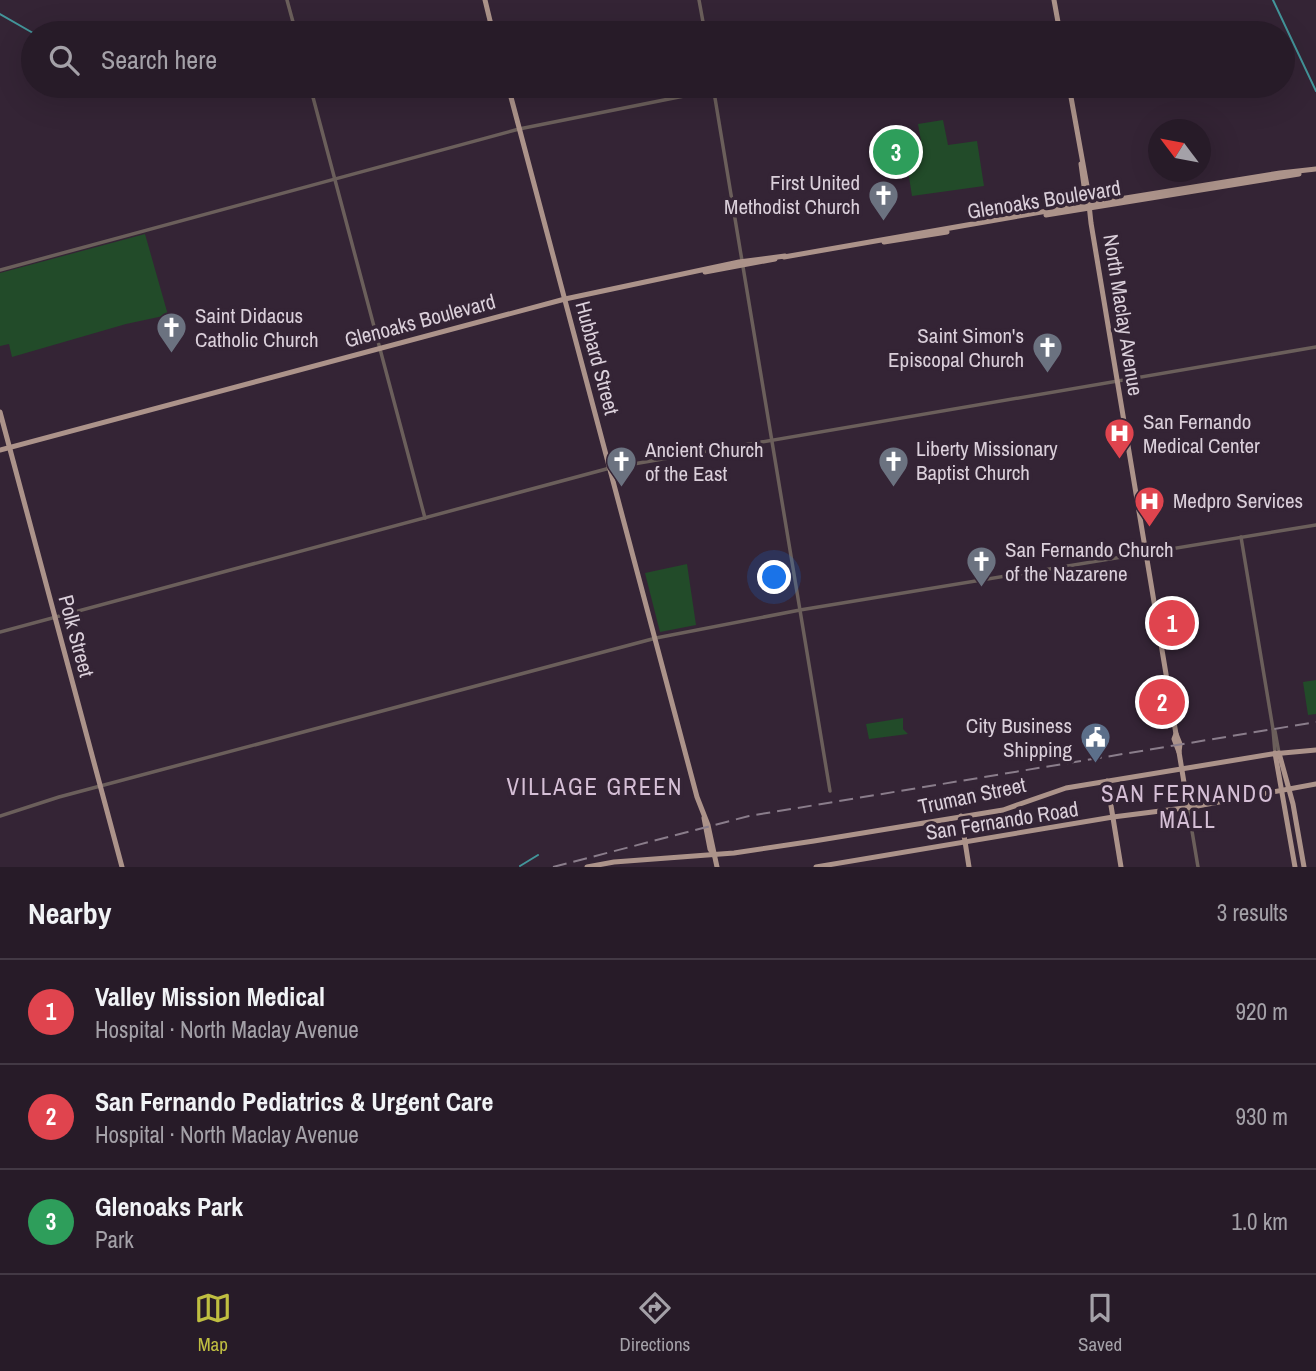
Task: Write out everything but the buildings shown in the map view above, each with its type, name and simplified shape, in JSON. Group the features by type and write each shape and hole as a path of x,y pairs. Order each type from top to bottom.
{"main road":[{"path":"485,0 490,21"},
{"path":"1055,0 1058,21"},
{"name":"Hubbard Street","path":"511,98 715,855"},
{"name":"North Maclay Avenue","path":"1071,98 1188,807"},
{"name":"Glenoaks Boulevard","path":"0,450 565,299 743,263 903,239 1089,206 1267,180 1316,169"},
{"name":"Polk Street","path":"0,412 122,867"},
{"name":"Truman Street","path":"587,867 632,860 715,855 961,816 1016,806 1062,789 1277,753 1316,750"},
{"path":"1277,753 1304,867"},
{"path":"1107,781 1121,867"},
{"name":"San Fernando Road","path":"816,867 1316,784"},
{"path":"1286,789 1295,867"},
{"path":"961,816 969,867"},
{"path":"715,855 717,867"},
{"name":"Truman Street","path":"610,867 632,860"}],"street":[{"path":"287,0 293,21"},
{"path":"699,0 703,21"},
{"path":"313,98 425,518"},
{"path":"0,270 519,129 668,98"},
{"path":"716,98 830,791"},
{"path":"0,632 632,463 1316,347"},
{"path":"0,816 656,638 800,610 1316,525"},
{"path":"1241,537 1277,753"},
{"path":"1188,807 1198,867"}],"green space":[{"path":"943,120 948,145 977,141 984,186 912,196 904,145 921,141 918,124"},
{"path":"145,234 168,315 126,324 12,357 9,344 0,346 0,273"},
{"path":"687,564 696,625 660,632 645,573"},
{"path":"1316,680 1316,714 1308,715 1303,682"},
{"path":"903,718 903,729 908,734 869,739 866,724"}],"waterway":[{"path":"1273,0 1283,21"},
{"path":"0,14 21,26"},
{"path":"1295,47 1316,91"},
{"path":"520,866 538,855"}],"railway":[{"path":"553,867 749,816 1316,722"}],"place":[{"name":"Glenoaks Park","path":"896,152"},
{"name":"First United Methodist Church","path":"883,222"},
{"name":"Saint Didacus Catholic Church","path":"172,355"},
{"name":"Saint Simon's Episcopal Church","path":"1047,375"},
{"name":"San Fernando Medical Center","path":"1120,461"},
{"name":"Liberty Missionary Baptist Church","path":"893,488"},
{"name":"Ancient Church of the East","path":"622,489"},
{"name":"Medpro Services","path":"1150,528"},
{"name":"San Fernando Church of the Nazarene","path":"982,589"},
{"name":"Valley Mission Medical","path":"1172,623"},
{"name":"San Fernando Pediatrics & Urgent Care","path":"1162,702"},
{"name":"City Business Shipping","path":"1095,765"}],"district":[{"name":"VILLAGE GREEN","path":"595,787"},
{"name":"SAN FERNANDO MALL","path":"1188,807"}]}
